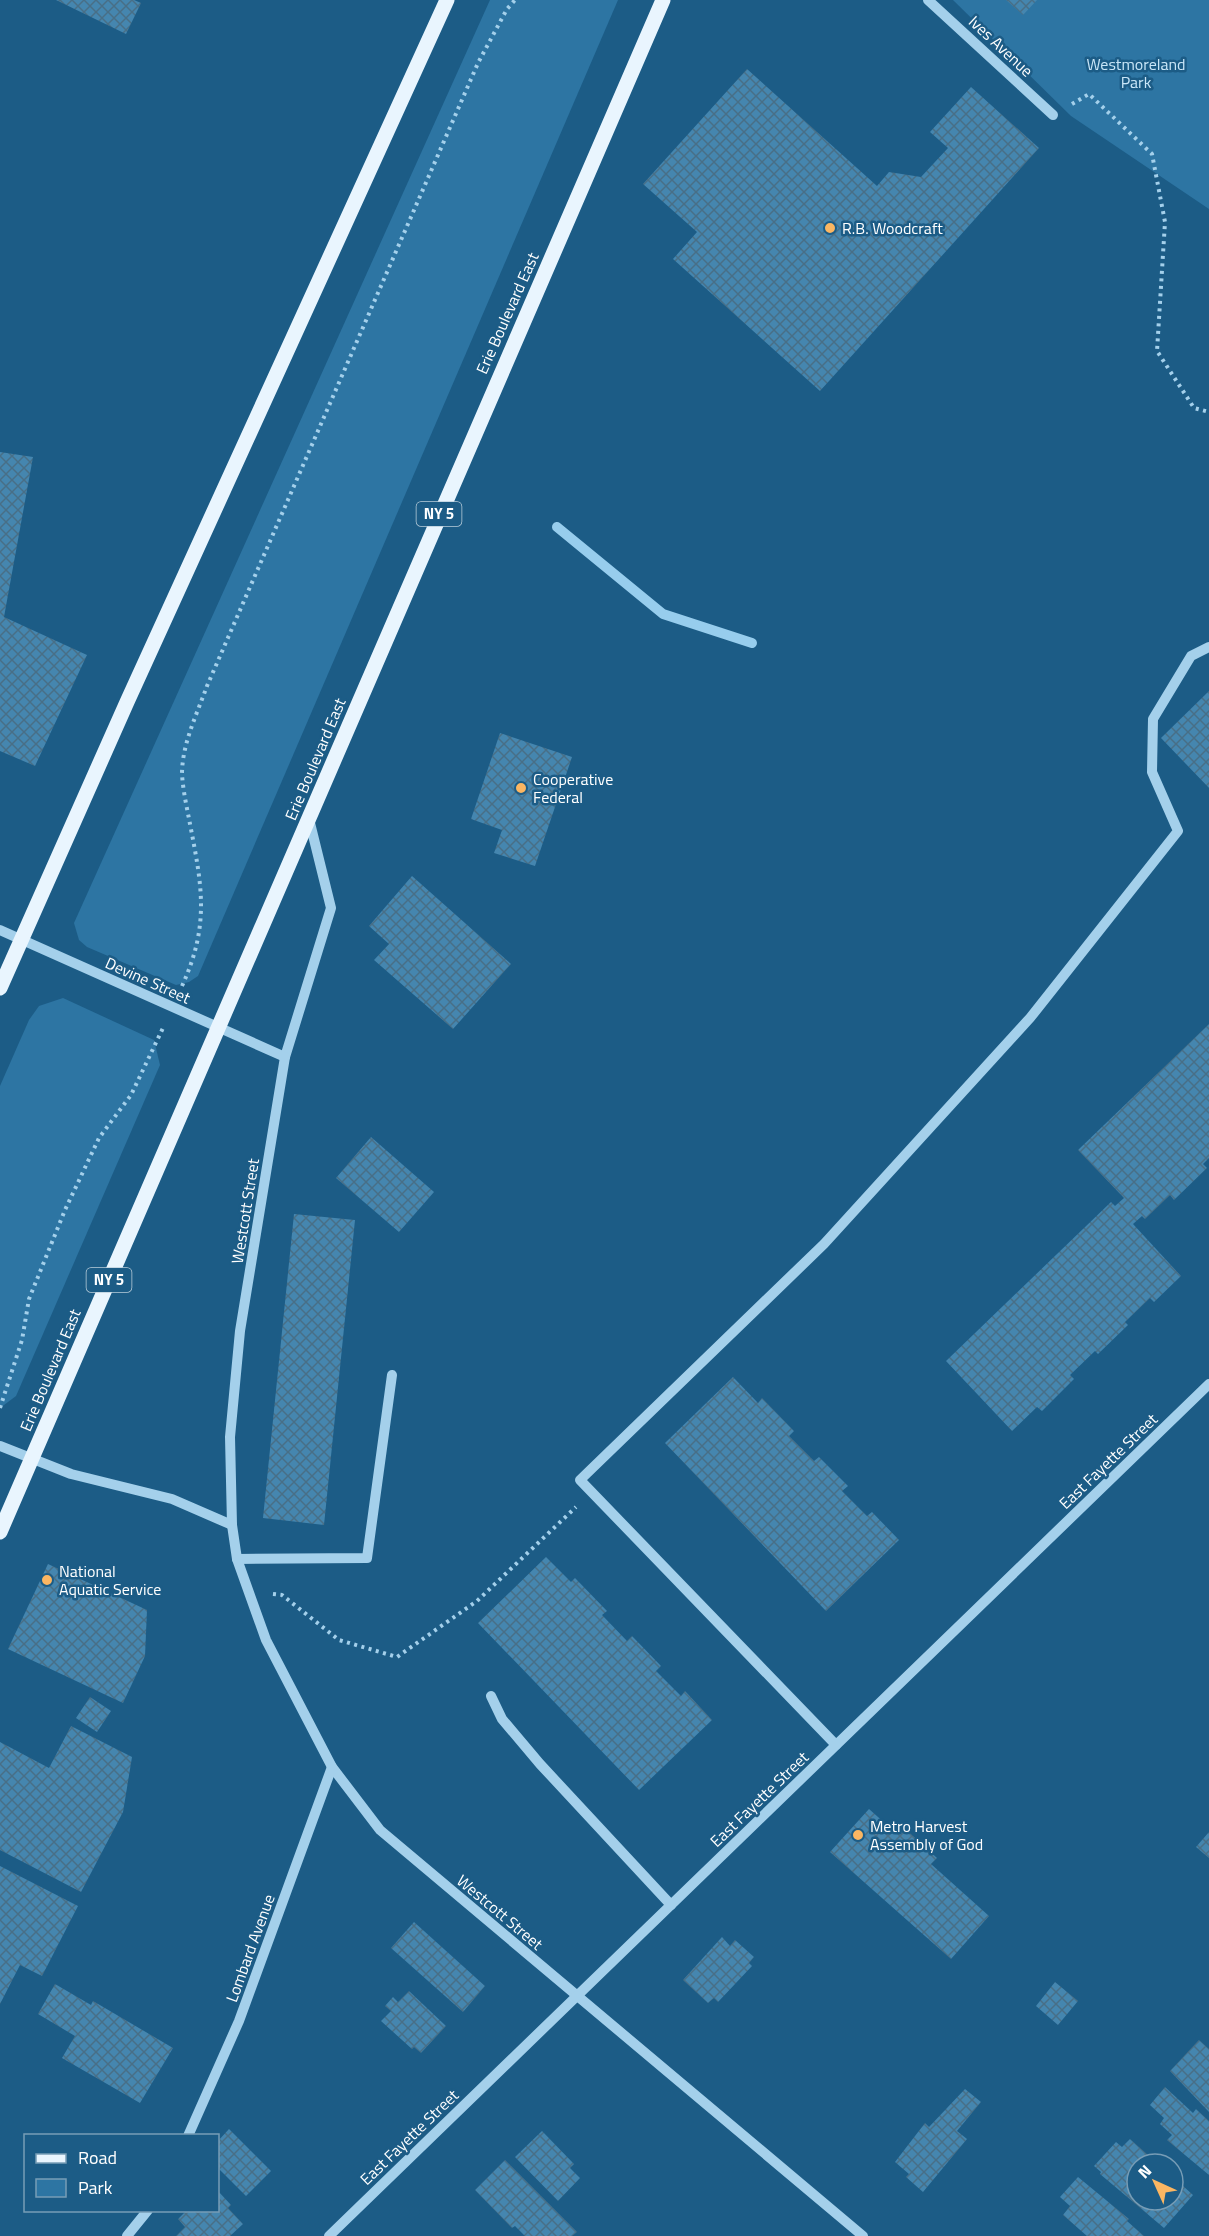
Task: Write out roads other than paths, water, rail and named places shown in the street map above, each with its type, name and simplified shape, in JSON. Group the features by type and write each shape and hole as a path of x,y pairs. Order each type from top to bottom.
{"main road":[{"path":"0,988 447,0"},
{"name":"Erie Boulevard East","path":"0,1532 663,0"}],"street":[{"name":"Ives Avenue","path":"928,0 1053,115"},
{"path":"836,1745 580,1480 824,1244 1030,1018 1178,831 1152,772 1153,719 1191,656 1209,647"},
{"name":"Westcott Street","path":"309,819 331,908 285,1057 240,1331 230,1437 232,1526 237,1559 266,1640 332,1767 380,1830 813,2191 863,2236"},
{"name":"Devine Street","path":"0,930 285,1057"},
{"path":"237,1559 367,1558 392,1375"},
{"name":"East Fayette Street","path":"329,2236 1209,1384"},
{"path":"0,1446 71,1474 172,1499 232,1526"},
{"path":"491,1696 502,1719 540,1764 671,1905"},
{"name":"Lombard Avenue","path":"189,2134 238,2021 332,1767"},
{"path":"128,2236 147,2212"}],"waterway":[{"path":"557,527 663,614 752,643"}],"place":[{"name":"R.B. Woodcraft","path":"830,228"},
{"name":"Cooperative Federal","path":"521,788"},
{"name":"National Aquatic Service","path":"47,1580"},
{"name":"Metro Harvest Assembly of God","path":"858,1835"}],"park label":[{"name":"Westmoreland Park","path":"1136,73"}]}
